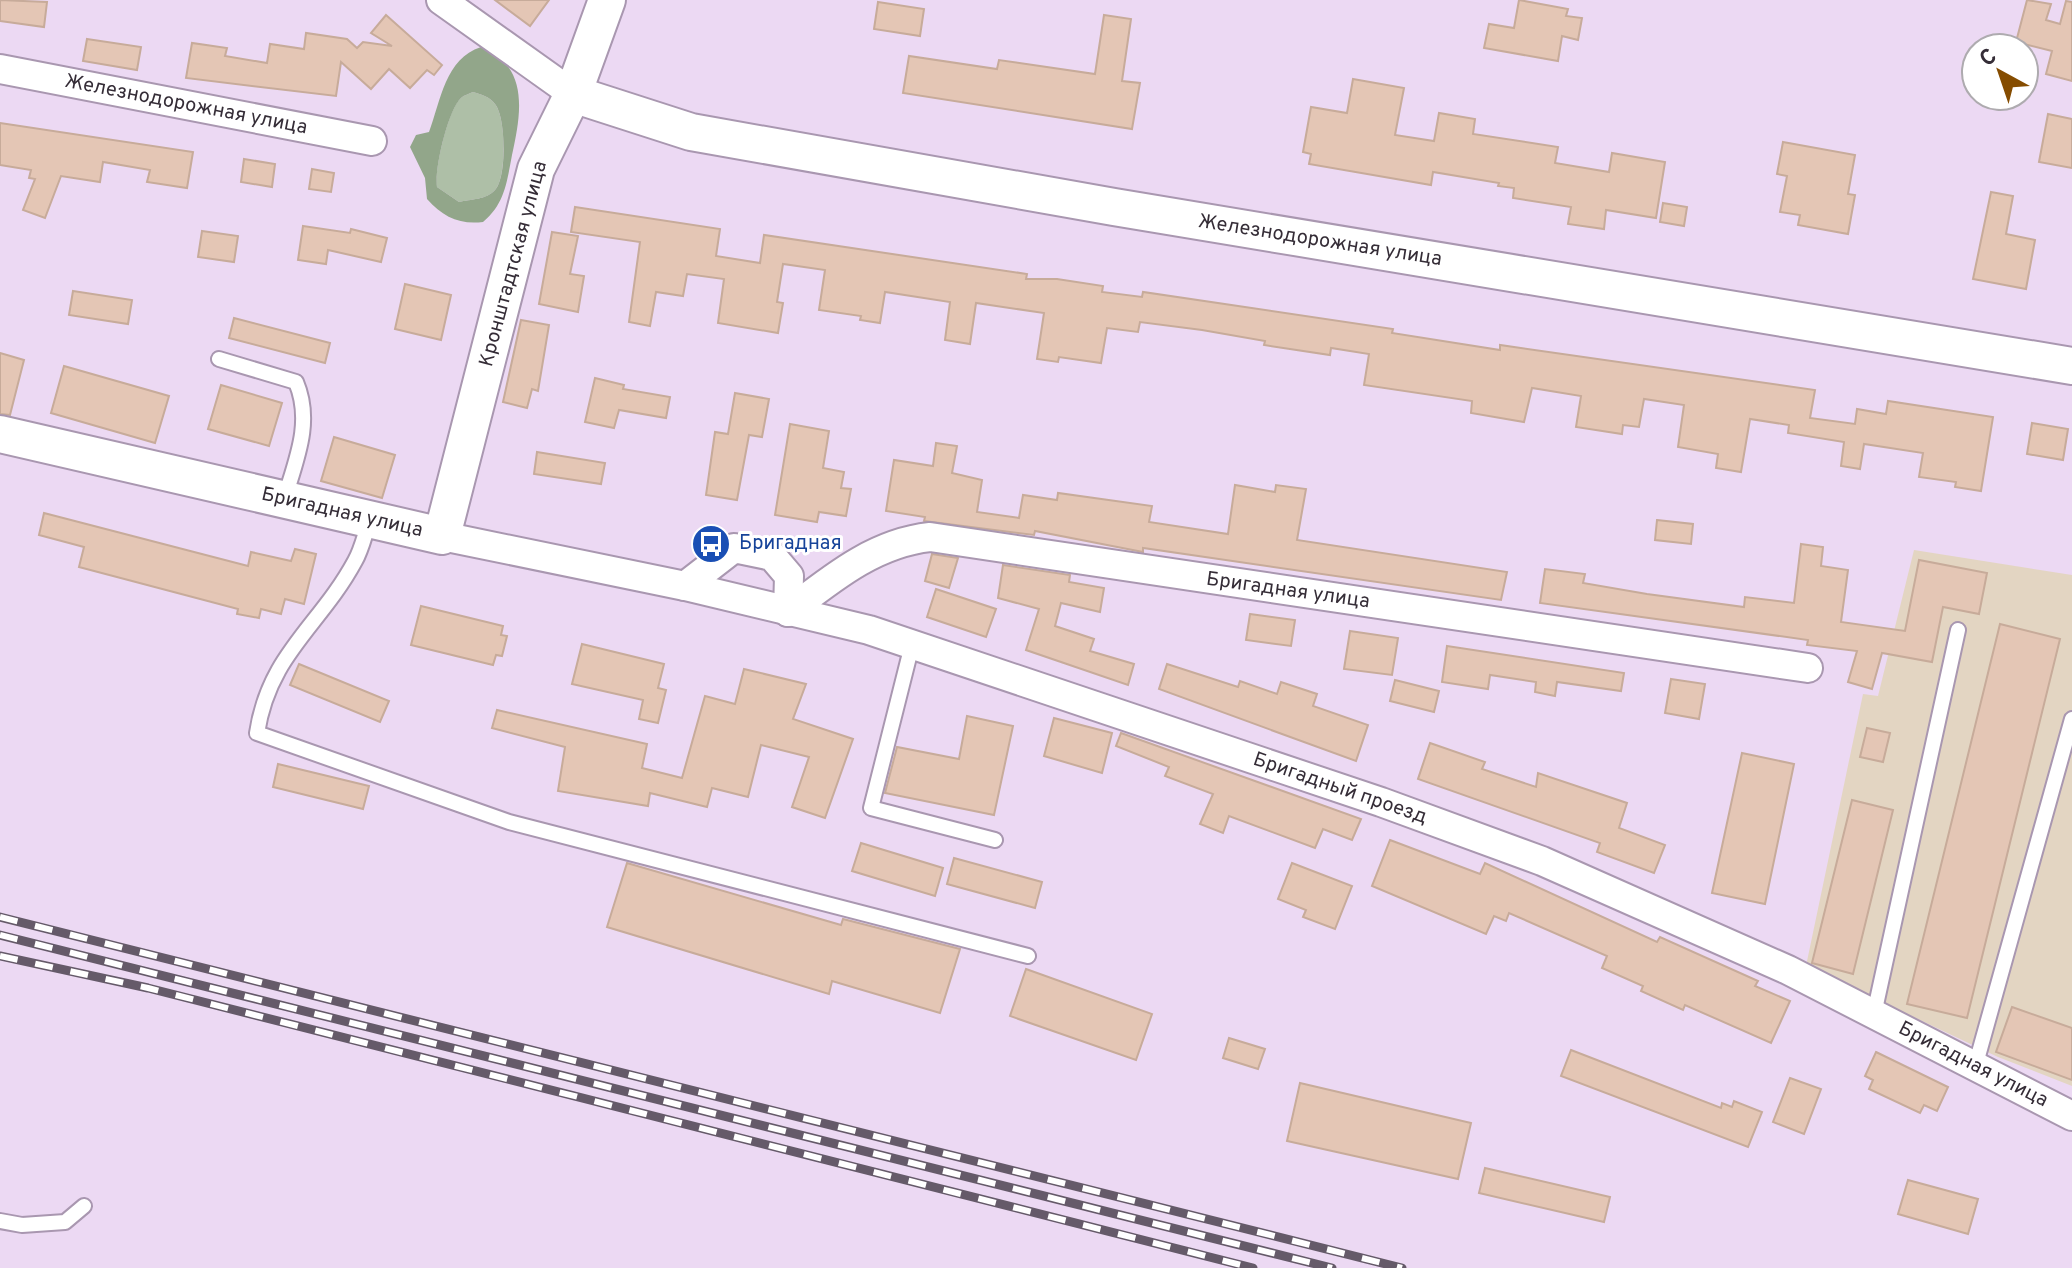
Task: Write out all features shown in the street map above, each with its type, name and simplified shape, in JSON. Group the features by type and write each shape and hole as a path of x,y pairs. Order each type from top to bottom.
{"street":[{"path":"441,0 573,94"},
{"name":"Кронштадтская улица","path":"442,536 536,169 573,94 607,0"},
{"name":"Железнодорожная улица","path":"0,69 372,141"},
{"name":"Железнодорожная улица","path":"573,94 691,132 1114,207 2072,366"},
{"name":"Бригадная улица","path":"0,434 442,536 685,586 788,612 846,568 902,540 930,537 1808,668"},
{"path":"685,586 734,548 772,556 789,576 788,612"},
{"name":"Бригадный проезд","path":"788,612 869,630 1381,802 1542,861 1788,970 1874,1014"},
{"name":"Бригадная улица","path":"1874,1014 2072,1116"}],"lane":[{"path":"219,359 296,382 303,398 306,422 284,500"},
{"path":"370,520 356,560 324,608 286,653 261,708 257,733 509,822 1028,956"},
{"path":"1874,1014 1958,630"},
{"path":"912,645 871,808 995,840"},
{"path":"1975,1067 2072,719"},
{"path":"0,1221 22,1225 65,1222 84,1206"}],"shaded area":[{"path":"1914,550 2072,575 2072,1086 1998,1057 1806,966 1863,694 1878,696"}],"green space":[{"path":"481,47 497,55 508,66 515,79 519,108 504,192 490,215 483,222 475,223 452,218 427,199 425,178 410,147 416,135 429,132 446,82 459,61","holes":["473,92 490,99 499,111 503,134 502,173 491,193 459,202 437,187 438,168 451,115 461,98"]},
{"path":"473,92 490,99 499,111 503,134 502,173 491,193 459,202 437,187 438,168 451,114 461,98"}],"building":[{"path":"0,0 47,2 44,27 0,21"},
{"path":"495,0 549,0 530,26"},
{"path":"1519,0 1568,9 1566,16 1582,18 1578,40 1562,36 1558,61 1484,48 1489,24 1514,28"},
{"path":"2027,0 2051,4 2046,20 2060,24 2066,1 2072,2 2072,81 2046,74 2052,51 2040,48 2040,32 2019,32"},
{"path":"878,2 924,9 920,36 874,29"},
{"path":"386,15 442,65 434,75 427,70 410,88 389,69 371,89 341,62 336,96 186,78 192,43 227,48 225,56 267,63 270,44 304,49 306,33 347,39 357,48 363,42 392,46 371,33"},
{"path":"1104,15 1131,19 1122,81 1140,83 1132,129 903,93 909,56 997,69 999,60 1095,74"},
{"path":"87,39 141,47 137,70 83,61"},
{"path":"1353,79 1404,88 1395,135 1434,141 1439,113 1475,119 1473,134 1558,147 1555,163 1609,172 1612,153 1665,162 1656,218 1606,210 1604,229 1568,224 1571,207 1513,198 1514,188 1498,186 1499,183 1433,172 1431,185 1309,164 1311,154 1303,152 1311,107 1347,113"},
{"path":"2048,114 2072,119 2072,168 2039,162"},
{"path":"0,123 193,152 187,188 147,182 150,170 103,162 100,182 61,176 45,218 23,210 35,179 29,178 31,170 0,165"},
{"path":"1783,142 1855,155 1848,194 1855,195 1848,234 1798,225 1800,215 1780,212 1787,176 1777,174"},
{"path":"244,159 275,164 272,187 241,182"},
{"path":"312,169 334,173 331,192 309,189"},
{"path":"1991,192 2013,196 2006,234 2035,240 2026,289 1973,279"},
{"path":"1663,203 1687,207 1684,226 1660,222"},
{"path":"575,207 720,229 716,256 760,263 764,235 1027,274 1026,279 1057,279 1103,286 1102,292 1142,297 1143,292 1393,329 1392,333 1500,350 1500,345 1815,390 1810,418 1855,424 1857,409 1886,414 1888,401 1993,417 1981,491 1955,487 1956,482 1919,477 1923,453 1864,444 1860,469 1841,466 1844,442 1788,433 1789,425 1750,419 1741,472 1716,468 1718,454 1678,447 1684,405 1644,399 1639,427 1623,425 1622,434 1576,427 1581,396 1532,388 1524,422 1471,413 1472,401 1364,385 1369,354 1331,348 1330,355 1264,345 1265,341 1202,330 1140,322 1138,332 1107,328 1101,363 1059,357 1058,362 1037,359 1044,313 976,303 970,344 945,340 950,302 885,292 880,323 860,320 861,316 819,310 825,270 783,264 777,302 783,303 778,333 718,323 724,279 687,274 683,296 656,292 650,326 629,322 640,242 571,232"},
{"path":"303,226 350,233 351,229 387,238 381,262 328,250 326,264 298,260"},
{"path":"202,231 238,236 234,262 198,257"},
{"path":"552,232 578,236 570,274 584,276 578,312 539,304"},
{"path":"405,284 451,295 441,340 395,329"},
{"path":"73,291 132,300 128,324 69,315"},
{"path":"234,318 330,343 325,363 229,338"},
{"path":"521,320 549,325 538,391 532,389 527,408 503,402"},
{"path":"0,353 24,360 10,415 0,414"},
{"path":"64,366 169,396 155,443 51,413"},
{"path":"595,378 624,385 623,389 670,397 666,418 619,410 614,428 585,422"},
{"path":"221,385 282,403 269,446 208,429"},
{"path":"735,393 769,399 762,437 749,435 737,500 706,495 715,432 728,434"},
{"path":"2032,423 2068,429 2063,460 2027,454"},
{"path":"790,424 829,431 823,468 844,472 841,488 851,489 846,516 819,512 817,522 775,515"},
{"path":"334,437 395,455 382,498 321,481"},
{"path":"936,443 957,446 952,473 982,480 977,512 1019,518 1023,495 1057,500 1058,493 1152,506 1149,522 1228,534 1235,485 1275,492 1276,485 1306,489 1297,540 1507,572 1501,600 1143,548 1143,552 1035,531 1034,535 924,521 925,517 886,511 894,460 933,466"},
{"path":"537,452 605,463 601,484 534,474"},
{"path":"44,513 248,566 251,552 291,561 295,549 316,554 304,604 285,599 281,614 261,609 259,618 237,614 238,609 79,567 84,547 39,535"},
{"path":"1657,520 1693,524 1691,544 1655,540"},
{"path":"1801,544 1823,547 1821,566 1848,570 1841,622 1905,631 1919,560 1987,573 1979,614 1943,607 1932,662 1882,653 1872,689 1848,682 1857,651 1807,645 1808,640 1540,603 1545,569 1585,574 1583,583 1647,594 1744,607 1745,597 1794,603"},
{"path":"932,554 958,558 949,588 925,581"},
{"path":"1003,565 1070,575 1069,582 1104,588 1100,612 1061,603 1055,626 1094,639 1090,651 1134,664 1128,685 1026,650 1039,609 998,598"},
{"path":"936,589 996,609 986,637 927,617"},
{"path":"421,606 503,626 501,635 507,636 502,656 496,655 493,665 411,645"},
{"path":"1250,614 1295,620 1291,646 1246,640"},
{"path":"2000,624 2060,639 1967,1018 1907,1004"},
{"path":"1350,631 1398,638 1392,675 1344,669"},
{"path":"582,644 664,664 658,688 666,690 658,723 639,719 643,700 572,684"},
{"path":"1447,646 1624,673 1621,691 1557,682 1555,696 1535,692 1536,682 1490,675 1488,689 1442,682"},
{"path":"299,664 389,701 380,722 290,685"},
{"path":"1167,664 1238,687 1240,681 1277,694 1281,682 1317,694 1313,706 1368,725 1356,761 1159,689"},
{"path":"744,669 806,684 793,719 853,739 825,818 792,807 809,757 761,745 748,797 712,788 707,807 650,793 648,806 558,791 565,747 492,728 497,710 647,744 642,768 682,778 705,696 735,704"},
{"path":"1671,679 1705,684 1699,719 1665,713"},
{"path":"1395,680 1439,691 1434,712 1390,701"},
{"path":"967,716 1013,726 994,815 885,793 897,747 959,759"},
{"path":"1054,718 1112,733 1102,773 1044,756"},
{"path":"1867,728 1890,733 1883,762 1860,757"},
{"path":"1121,733 1361,819 1352,840 1323,829 1315,848 1229,816 1223,833 1200,824 1213,794 1165,776 1169,767 1116,746"},
{"path":"1430,743 1485,762 1482,769 1536,787 1538,773 1627,803 1619,828 1665,845 1654,873 1597,852 1600,843 1418,779"},
{"path":"1742,753 1794,764 1765,904 1712,893"},
{"path":"278,764 369,786 363,809 273,787"},
{"path":"1852,800 1893,810 1853,974 1812,963"},
{"path":"1390,840 1480,874 1485,863 1657,942 1660,937 1758,981 1755,986 1790,1001 1771,1043 1685,1005 1683,1010 1641,991 1643,986 1602,968 1607,956 1509,913 1506,921 1494,916 1486,934 1372,886"},
{"path":"861,843 943,868 935,896 852,871"},
{"path":"954,858 1042,882 1035,908 947,884"},
{"path":"627,863 841,925 843,919 960,949 940,1013 832,981 829,994 607,927"},
{"path":"1292,863 1352,886 1335,929 1303,917 1306,910 1278,899"},
{"path":"1026,969 1152,1014 1136,1060 1010,1016"},
{"path":"2012,1007 2072,1028 2072,1080 1996,1052"},
{"path":"1229,1038 1265,1049 1258,1069 1223,1058"},
{"path":"1571,1050 1721,1108 1722,1103 1732,1107 1734,1101 1762,1112 1748,1147 1561,1076"},
{"path":"1876,1052 1948,1087 1937,1111 1924,1105 1920,1113 1869,1089 1873,1080 1865,1076"},
{"path":"1790,1078 1821,1089 1804,1134 1773,1122"},
{"path":"1300,1083 1471,1123 1458,1179 1287,1141"},
{"path":"1485,1168 1610,1197 1604,1222 1479,1193"},
{"path":"1908,1180 1978,1199 1968,1234 1898,1214"}],"railway":[{"path":"0,917 1402,1268"},
{"path":"0,935 1332,1268"},
{"path":"0,956 148,988 1253,1268"}],"place":[{"name":"Бригадная","path":"711,544"}]}
